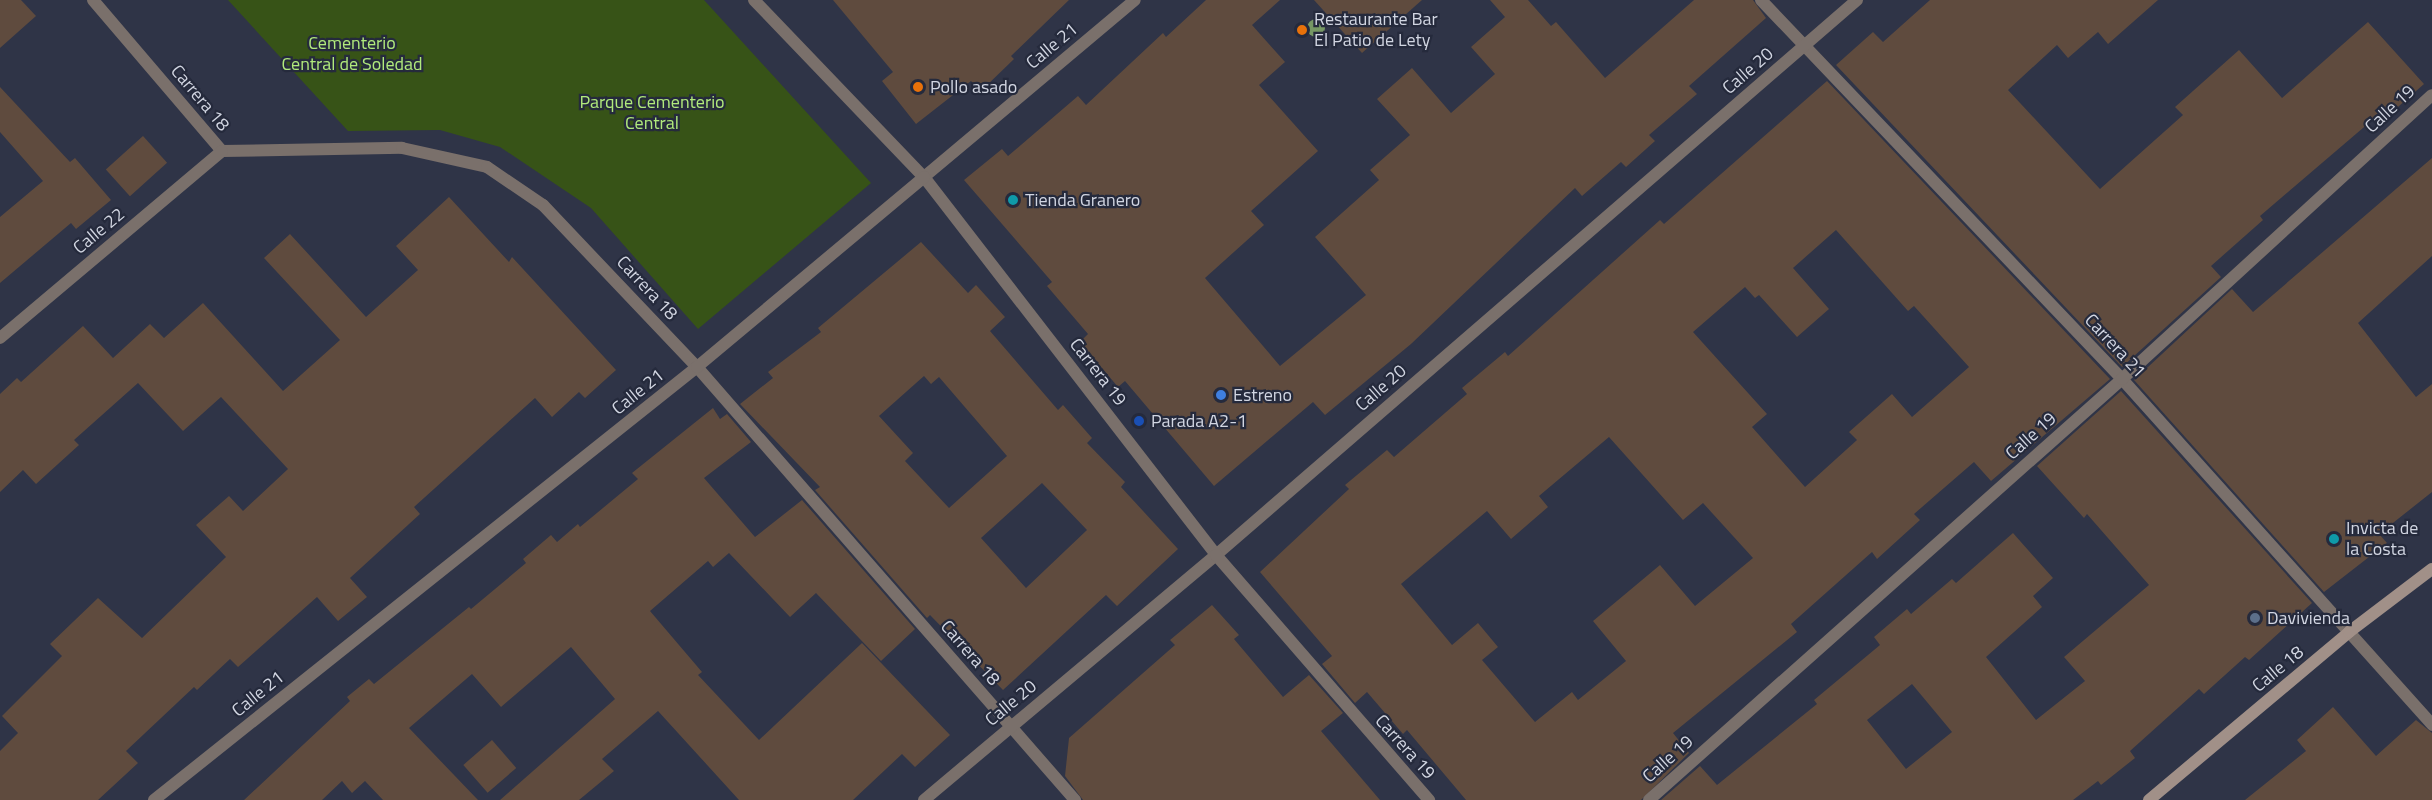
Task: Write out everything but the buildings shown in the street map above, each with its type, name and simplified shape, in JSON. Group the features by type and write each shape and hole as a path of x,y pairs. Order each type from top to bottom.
{"main road":[{"name":"Calle 18","path":"2149,800 2349,632 2432,569"}],"street":[{"name":"Carrera 18","path":"93,0 222,152 402,148 487,167 543,205 697,367 1075,800"},
{"name":"Carrera 19","path":"754,0 924,177 1216,555 1429,800"},
{"name":"Calle 21","path":"154,800 697,367 1135,0"},
{"name":"Carrera 21","path":"1761,0 2122,379 2432,725"},
{"name":"Calle 20","path":"924,800 1216,555 1857,0"},
{"name":"Calle 19","path":"1649,800 2122,379 2432,95"},
{"name":"Calle 22","path":"0,338 222,152"}],"green space":[{"name":"Parque Cementerio Central","path":"228,0 704,0 871,183 698,329 591,208 500,147 440,130 348,131"}],"place":[{"name":"Restaurante Bar El Patio de Lety","path":"1302,30"},
{"name":"Pollo asado","path":"918,87"},
{"name":"Tienda Granero","path":"1013,200"},
{"name":"Estreno","path":"1221,395"},
{"name":"Parada A2-1","path":"1139,421"},
{"name":"Invicta de la Costa","path":"2334,539"},
{"name":"Davivienda","path":"2255,618"}],"park label":[{"name":"Cementerio Central de Soledad","path":"352,54"}]}
